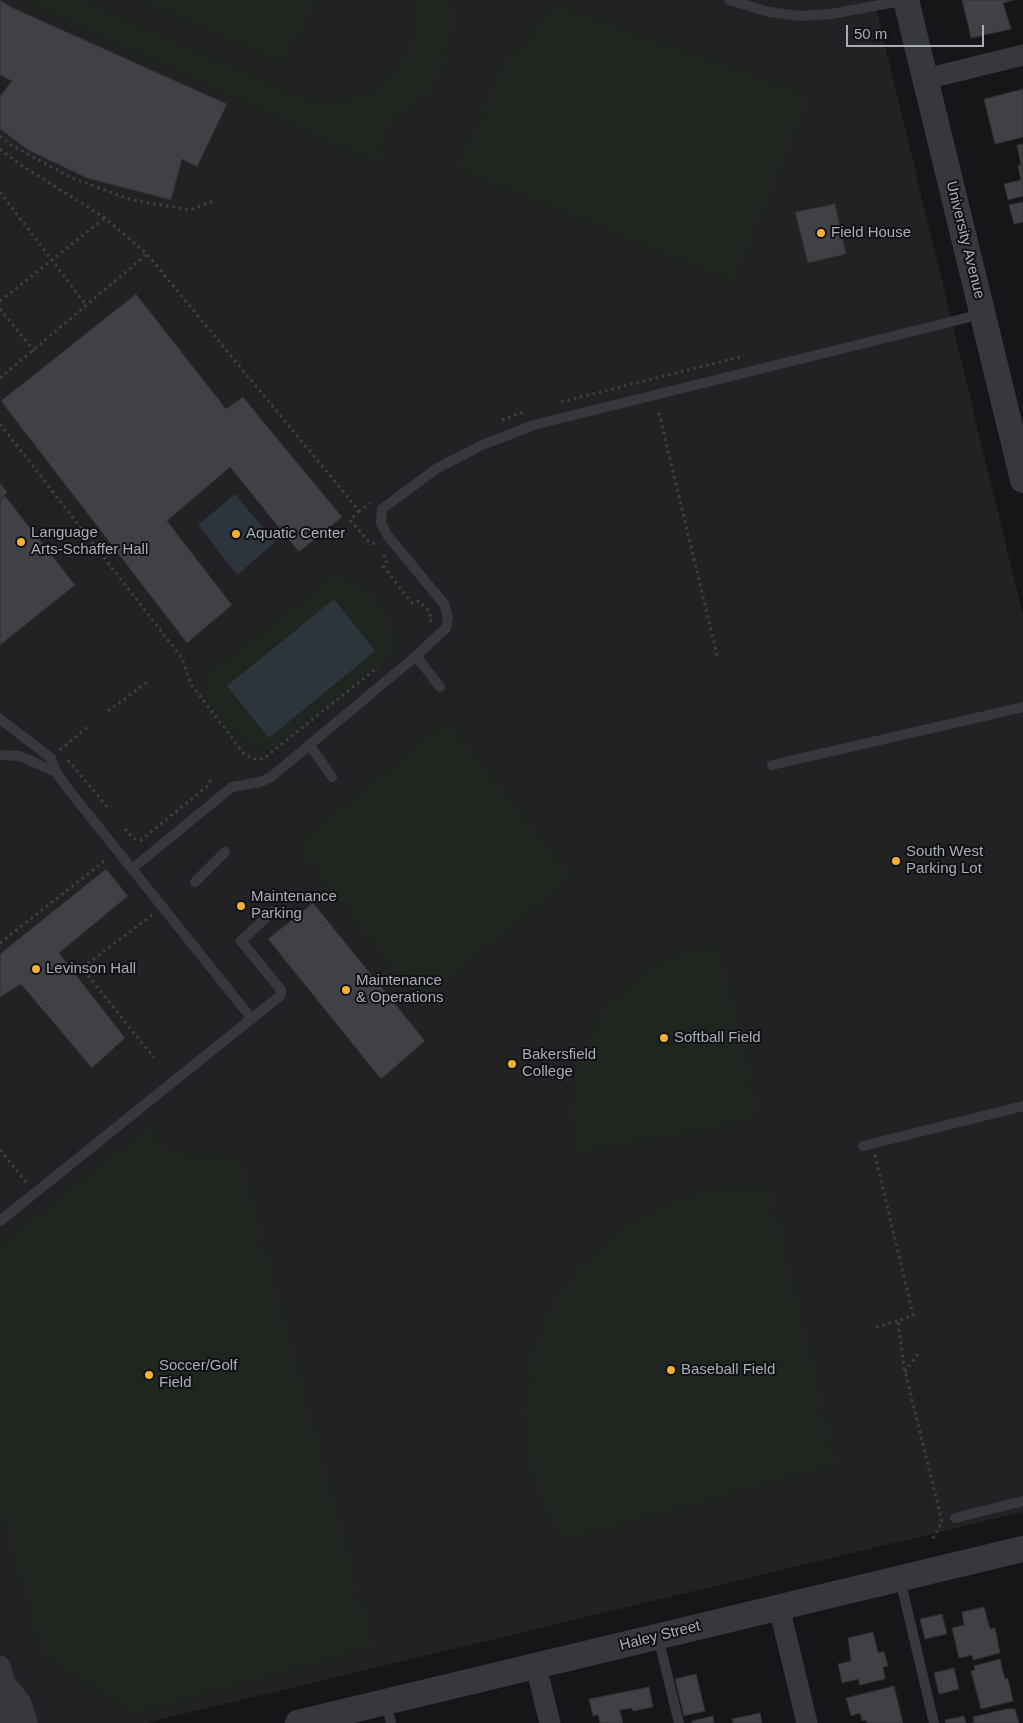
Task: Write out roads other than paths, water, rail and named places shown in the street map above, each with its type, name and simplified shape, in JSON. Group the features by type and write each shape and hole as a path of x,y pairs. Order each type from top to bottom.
{"street":[{"name":"University Avenue","path":"906,0 1023,480"},
{"path":"926,79 1023,55"},
{"name":"Haley Street","path":"298,1723 389,1712 536,1666 1023,1549"},
{"path":"779,1608 807,1723"},
{"path":"536,1666 550,1723"},
{"path":"2,1674 3,1717"},
{"path":"2,1674 20,1704 27,1723"}],"lane":[{"path":"729,0 769,12 800,16 831,14 906,0"},
{"path":"133,868 232,787 260,782 271,777 416,656 446,628 448,617 444,604 388,536 381,523 382,509 436,469 482,446 534,425 983,313"},
{"path":"416,656 440,687"},
{"path":"772,764 1023,707"},
{"path":"0,719 51,758 56,772 252,1019"},
{"path":"309,744 332,776"},
{"path":"0,756 20,756 56,772"},
{"path":"195,882 225,852"},
{"path":"0,1220 281,995 281,990 241,941 273,911"},
{"path":"867,1144 1023,1106"},
{"path":"955,1518 1023,1501"},
{"path":"900,1579 934,1723"},
{"path":"658,1636 679,1723"}],"place":[{"name":"Field House","path":"821,233"},
{"name":"Aquatic Center","path":"236,534"},
{"name":"Language Arts-Schaffer Hall","path":"21,542"},
{"name":"South West Parking Lot","path":"896,861"},
{"name":"Maintenance Parking","path":"241,906"},
{"name":"Levinson Hall","path":"36,969"},
{"name":"Maintenance & Operations","path":"346,990"},
{"name":"Softball Field","path":"664,1038"},
{"name":"Bakersfield College","path":"512,1064"},
{"name":"Baseball Field","path":"671,1370"},
{"name":"Soccer/Golf Field","path":"149,1375"}]}
